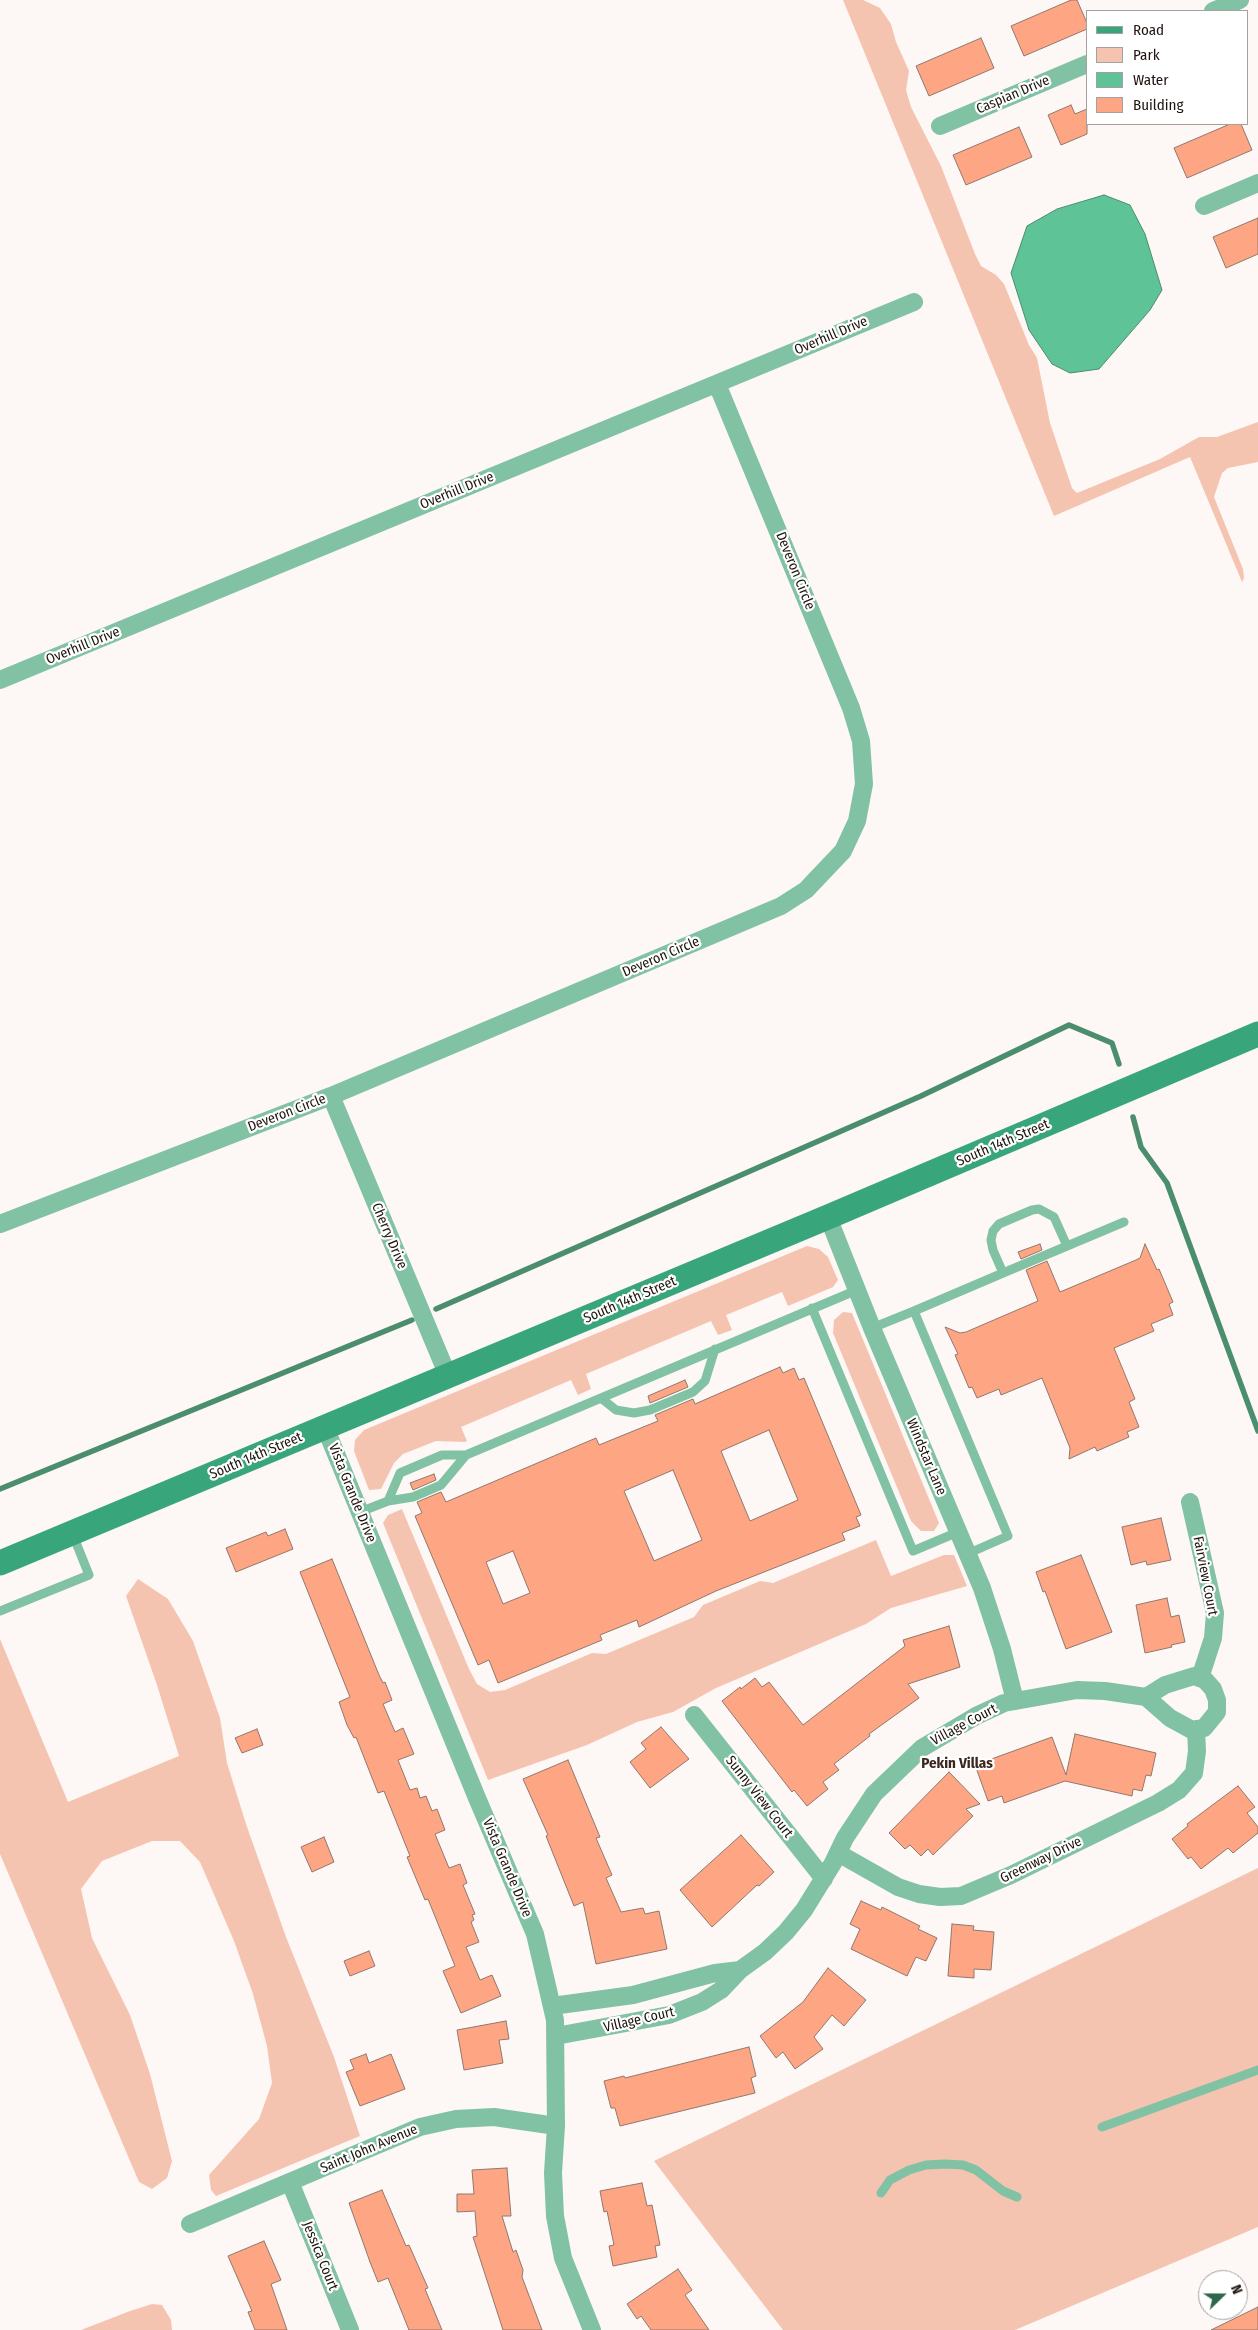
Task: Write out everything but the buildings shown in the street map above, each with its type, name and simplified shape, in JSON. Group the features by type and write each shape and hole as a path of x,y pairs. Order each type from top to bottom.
{"main road":[{"name":"South 14th Street","path":"0,1563 828,1217 1258,1034"}],"street":[{"path":"1215,10 1240,0"},
{"name":"Caspian Drive","path":"940,126 1086,64"},
{"path":"1204,206 1258,183"},
{"name":"Overhill Drive","path":"0,680 914,302"},
{"name":"Deveron Circle","path":"0,1224 331,1096 781,906 806,890 843,851 857,820 864,784 860,741 851,708 717,384"},
{"name":"Cherry Drive","path":"331,1096 448,1376"},
{"name":"Windstar Lane","path":"828,1217 856,1290 992,1615 1015,1701"},
{"name":"Vista Grande Drive","path":"325,1427 477,1798 535,1934 552,2006 556,2036 556,2126 553,2173 555,2216 563,2258 592,2330"},
{"name":"Fairview Court","path":"1190,1502 1215,1613 1213,1638 1200,1678"},
{"path":"1194,1676 1200,1678 1213,1689 1217,1700 1218,1712 1204,1728 1192,1730 1181,1726 1146,1697 1181,1679 1194,1676"},
{"name":"Village Court","path":"556,2036 669,2015 702,2002 721,1990 740,1970 765,1952 786,1932 824,1879 845,1838 874,1794 922,1748 976,1716 1015,1701 1077,1690 1113,1692 1146,1697"},
{"name":"Sunny View Court","path":"694,1714 824,1879"},
{"name":"Greenway Drive","path":"838,1854 898,1887 918,1894 940,1897 961,1896 1011,1875 1158,1803 1179,1790 1194,1773 1197,1751 1196,1729"},
{"name":"Village Court","path":"552,2006 625,1996 715,1973 740,1970"},
{"name":"Saint John Avenue","path":"190,2224 420,2127 456,2118 494,2117 556,2126"},
{"name":"Jessica Court","path":"290,2182 350,2330"}],"lane":[{"path":"1003,1273 993,1250 991,1240 993,1231 999,1224 1032,1210 1039,1209 1054,1217 1067,1246"},
{"path":"872,1328 1124,1222"},
{"path":"388,1501 400,1473 442,1455 466,1455 856,1290"},
{"path":"812,1308 913,1551 958,1532"},
{"path":"914,1311 1008,1536 967,1554"},
{"path":"600,1398 616,1410 634,1413 650,1410 692,1392 705,1381 715,1349"},
{"path":"360,1512 388,1501 413,1497 441,1485 466,1455"},
{"path":"0,1612 89,1575 72,1532"},
{"path":"1102,2127 1258,2070"},
{"path":"881,2193 890,2180 908,2170 926,2165 945,2164 963,2165 976,2170 1003,2191 1017,2196"}],"green space":[{"path":"843,0 863,0 880,8 891,24 896,42 909,71 906,90 911,107 941,166 975,254 981,266 996,275 1004,284 1029,345 1037,358 1050,423 1072,488 1077,493 1160,459 1199,437 1217,437 1258,422 1258,462 1228,468 1222,473 1214,497 1243,569 1244,578 1242,582 1190,457 1054,516"},
{"path":"807,1246 819,1249 828,1257 838,1280 833,1287 788,1306 782,1292 726,1315 732,1330 718,1335 711,1321 586,1374 591,1389 578,1395 571,1380 461,1427 467,1441 436,1441 403,1454 394,1463 381,1489 369,1490 354,1451 355,1440 364,1430"},
{"path":"843,1312 852,1313 939,1523 934,1531 921,1531 911,1521 833,1333 834,1320"},
{"path":"402,1509 469,1669 477,1684 490,1692 505,1690 592,1653 606,1654 694,1617 703,1605 760,1581 773,1583 876,1540 891,1576 944,1555 954,1555 967,1586 891,1608 866,1624 716,1688 673,1712 637,1722 587,1745 488,1780 383,1523 388,1515"},
{"path":"138,1579 168,1599 193,1641 220,1718 227,1763 246,1824 286,1937 334,2057 360,2136 216,2196 211,2190 209,2175 259,2119 272,2083 267,2046 253,1994 234,1941 200,1862 180,1841 152,1841 102,1861 81,1889 92,1938 130,2015 150,2074 172,2161 167,2178 152,2189 139,2182 0,1854 0,1639 68,1802 179,1756 126,1596"},
{"path":"1258,1868 1258,2227 1015,2330 783,2330 654,2161"},
{"path":"152,2304 162,2305 171,2320 172,2330 81,2330 130,2311"}],"water":[{"path":"1104,195 1130,205 1145,234 1162,290 1150,310 1099,369 1070,373 1052,364 1029,330 1011,273 1027,226 1057,209"}],"waterway":[{"path":"436,1309 921,1096 1069,1025 1112,1043 1119,1064"},
{"path":"1133,1117 1141,1147 1167,1183 1258,1431"},
{"path":"0,1489 412,1320"}],"district":[{"name":"Pekin Villas","path":"957,1764"}]}
